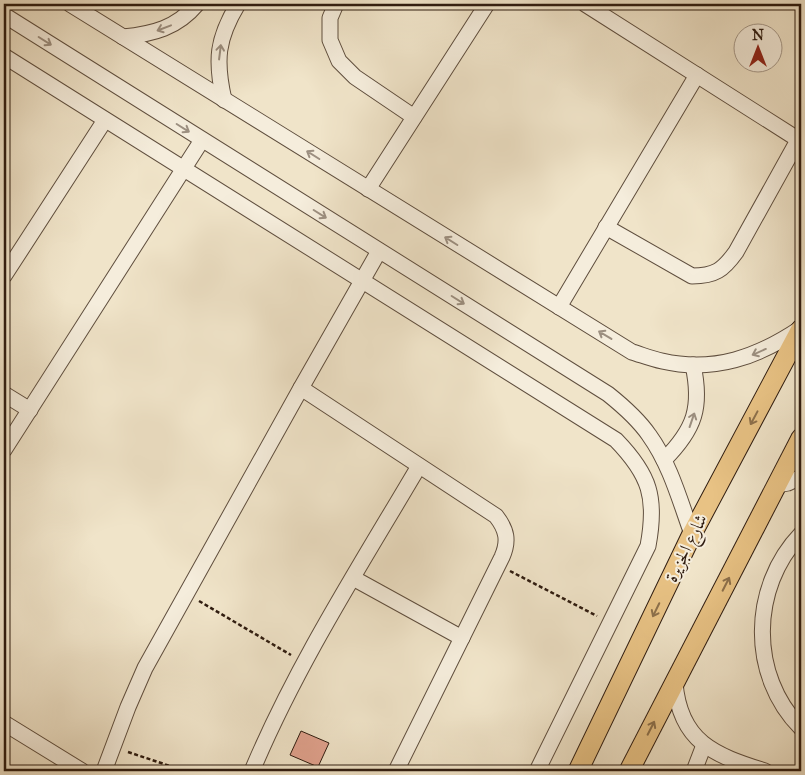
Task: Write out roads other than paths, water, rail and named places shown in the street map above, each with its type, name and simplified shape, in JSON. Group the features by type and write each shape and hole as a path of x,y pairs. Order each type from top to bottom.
{"main road":[{"name":"شارع الجزيرة","path":"578,771 692,534 801,329"},
{"path":"629,771 801,438"}],"street":[{"path":"70,4 632,352 662,362 693,365 722,363 751,356 778,344 801,329"},
{"path":"123,37 148,34 171,26 197,4"},
{"path":"224,100 219,76 219,51 225,27 238,4"},
{"path":"336,4 330,18 330,40 339,61 356,77 414,117"},
{"path":"368,189 487,4"},
{"path":"585,4 800,137 736,252 718,272 705,276 692,276 606,227"},
{"path":"4,15 608,394 630,412 649,434 664,460 692,534"},
{"path":"5,58 616,440 632,457 644,477 651,500 652,523 648,546 537,771"},
{"path":"559,307 697,75"},
{"path":"4,276 105,120"},
{"path":"4,450 202,140"},
{"path":"104,771 112,746 145,668 301,388 380,251"},
{"path":"664,460 679,445 690,427 696,406 697,386 693,365"},
{"path":"301,388 496,516 503,525 506,535 506,546 498,565 396,771"},
{"path":"4,394 30,410"},
{"path":"252,771 303,662 420,466"},
{"path":"777,485 788,483 801,477"},
{"path":"801,534 792,544 776,570 763,607 762,646 772,684 791,718 801,728"},
{"path":"353,578 462,638"},
{"path":"674,683 676,700 682,717 704,745 729,760 765,771"},
{"path":"4,723 82,771"},
{"path":"694,771 704,745"}]}
